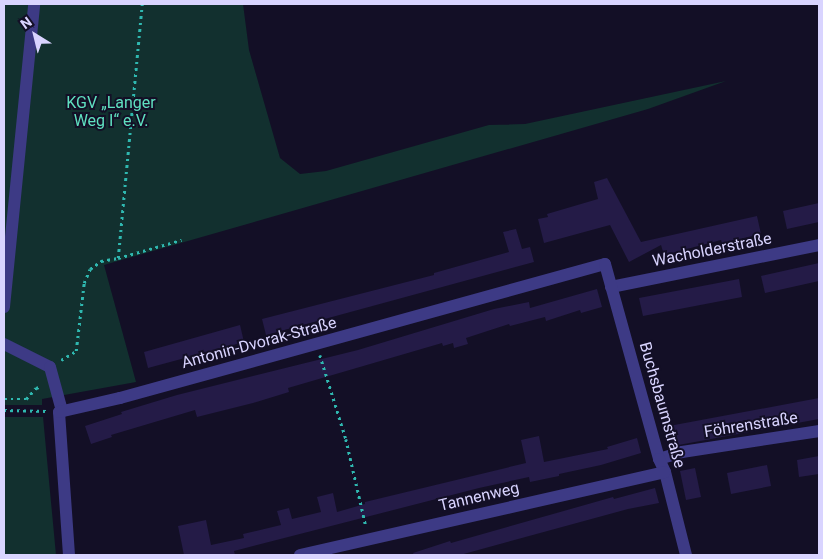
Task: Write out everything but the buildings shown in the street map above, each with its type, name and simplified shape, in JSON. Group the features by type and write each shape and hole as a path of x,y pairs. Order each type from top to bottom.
{"street":[{"path":"4,307 34,4"},
{"name":"Wacholderstraße","path":"611,287 819,245"},
{"name":"Buchsbaumstraße","path":"606,264 659,459 665,472 686,555"},
{"name":"Antonin-Dvorak-Straße","path":"60,411 120,398 606,264"},
{"path":"4,344 50,366 60,411 69,555"},
{"name":"Föhrenstraße","path":"659,459 682,452 819,431"},
{"name":"Tannenweg","path":"300,555 665,472"}],"path":[{"path":"118,258 142,4"},
{"path":"50,366 76,351 84,283 90,269 102,261 181,240"},
{"path":"316,344 346,438 369,539"},
{"path":"4,399 26,399 36,388 55,384"},
{"path":"4,410 60,411"}],"green space":[{"name":"KGV „Langer Weg I“ e.V.","path":"4,4 243,4 249,50 280,158 300,174 326,171 489,125 525,124 726,81 648,109 104,265 136,382 42,399 42,405 4,405"},
{"path":"4,417 43,417 56,555 4,555"}]}
